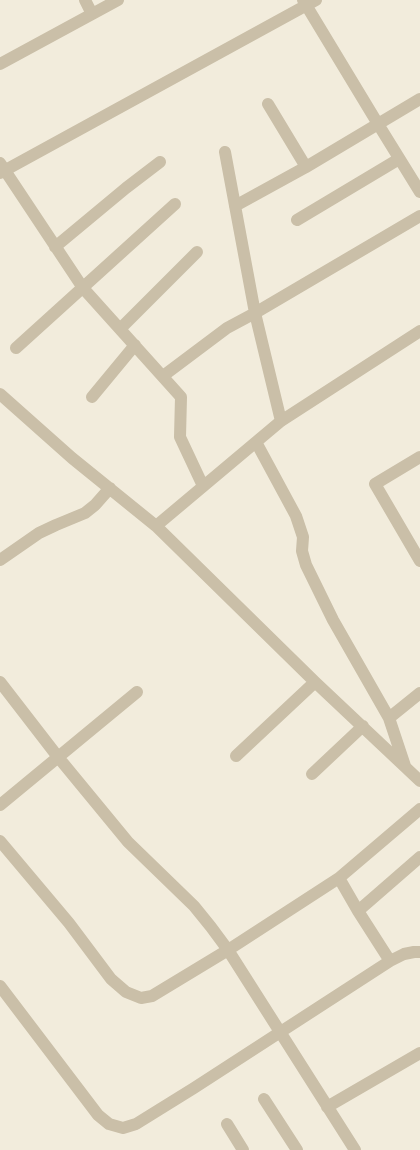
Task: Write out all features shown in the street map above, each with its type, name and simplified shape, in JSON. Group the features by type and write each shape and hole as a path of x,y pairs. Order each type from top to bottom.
{"street":[{"path":"85,0 92,14"},
{"path":"0,64 118,0"},
{"path":"203,486 180,437 181,397 83,288 1,169 308,2 378,124 420,192"},
{"path":"235,206 306,167 420,99"},
{"path":"268,104 306,167"},
{"path":"225,152 255,313 281,421"},
{"path":"297,220 399,159"},
{"path":"55,246 160,162"},
{"path":"16,348 175,204"},
{"path":"163,376 222,331 420,216"},
{"path":"120,329 198,252"},
{"path":"156,526 281,421 420,331"},
{"path":"92,396 135,346"},
{"path":"0,394 72,458 156,526 315,682 420,781"},
{"path":"256,442 296,516 303,538 302,551 313,581 389,718 406,768"},
{"path":"420,457 375,484 420,560"},
{"path":"0,560 39,533 85,513 95,505 110,488"},
{"path":"0,682 58,757 128,842 194,906 211,927 228,950 355,1150"},
{"path":"236,756 315,682"},
{"path":"0,805 137,692"},
{"path":"389,718 420,693"},
{"path":"312,774 362,726"},
{"path":"0,841 69,923 111,979 126,992 141,998 152,996 228,950 340,878 420,809"},
{"path":"358,911 420,857"},
{"path":"340,878 358,911 390,961"},
{"path":"0,986 98,1115 110,1124 123,1128 136,1124 231,1065 390,961 404,954 420,952"},
{"path":"327,1106 420,1053"},
{"path":"264,1098 296,1150"},
{"path":"227,1124 243,1150"}]}
